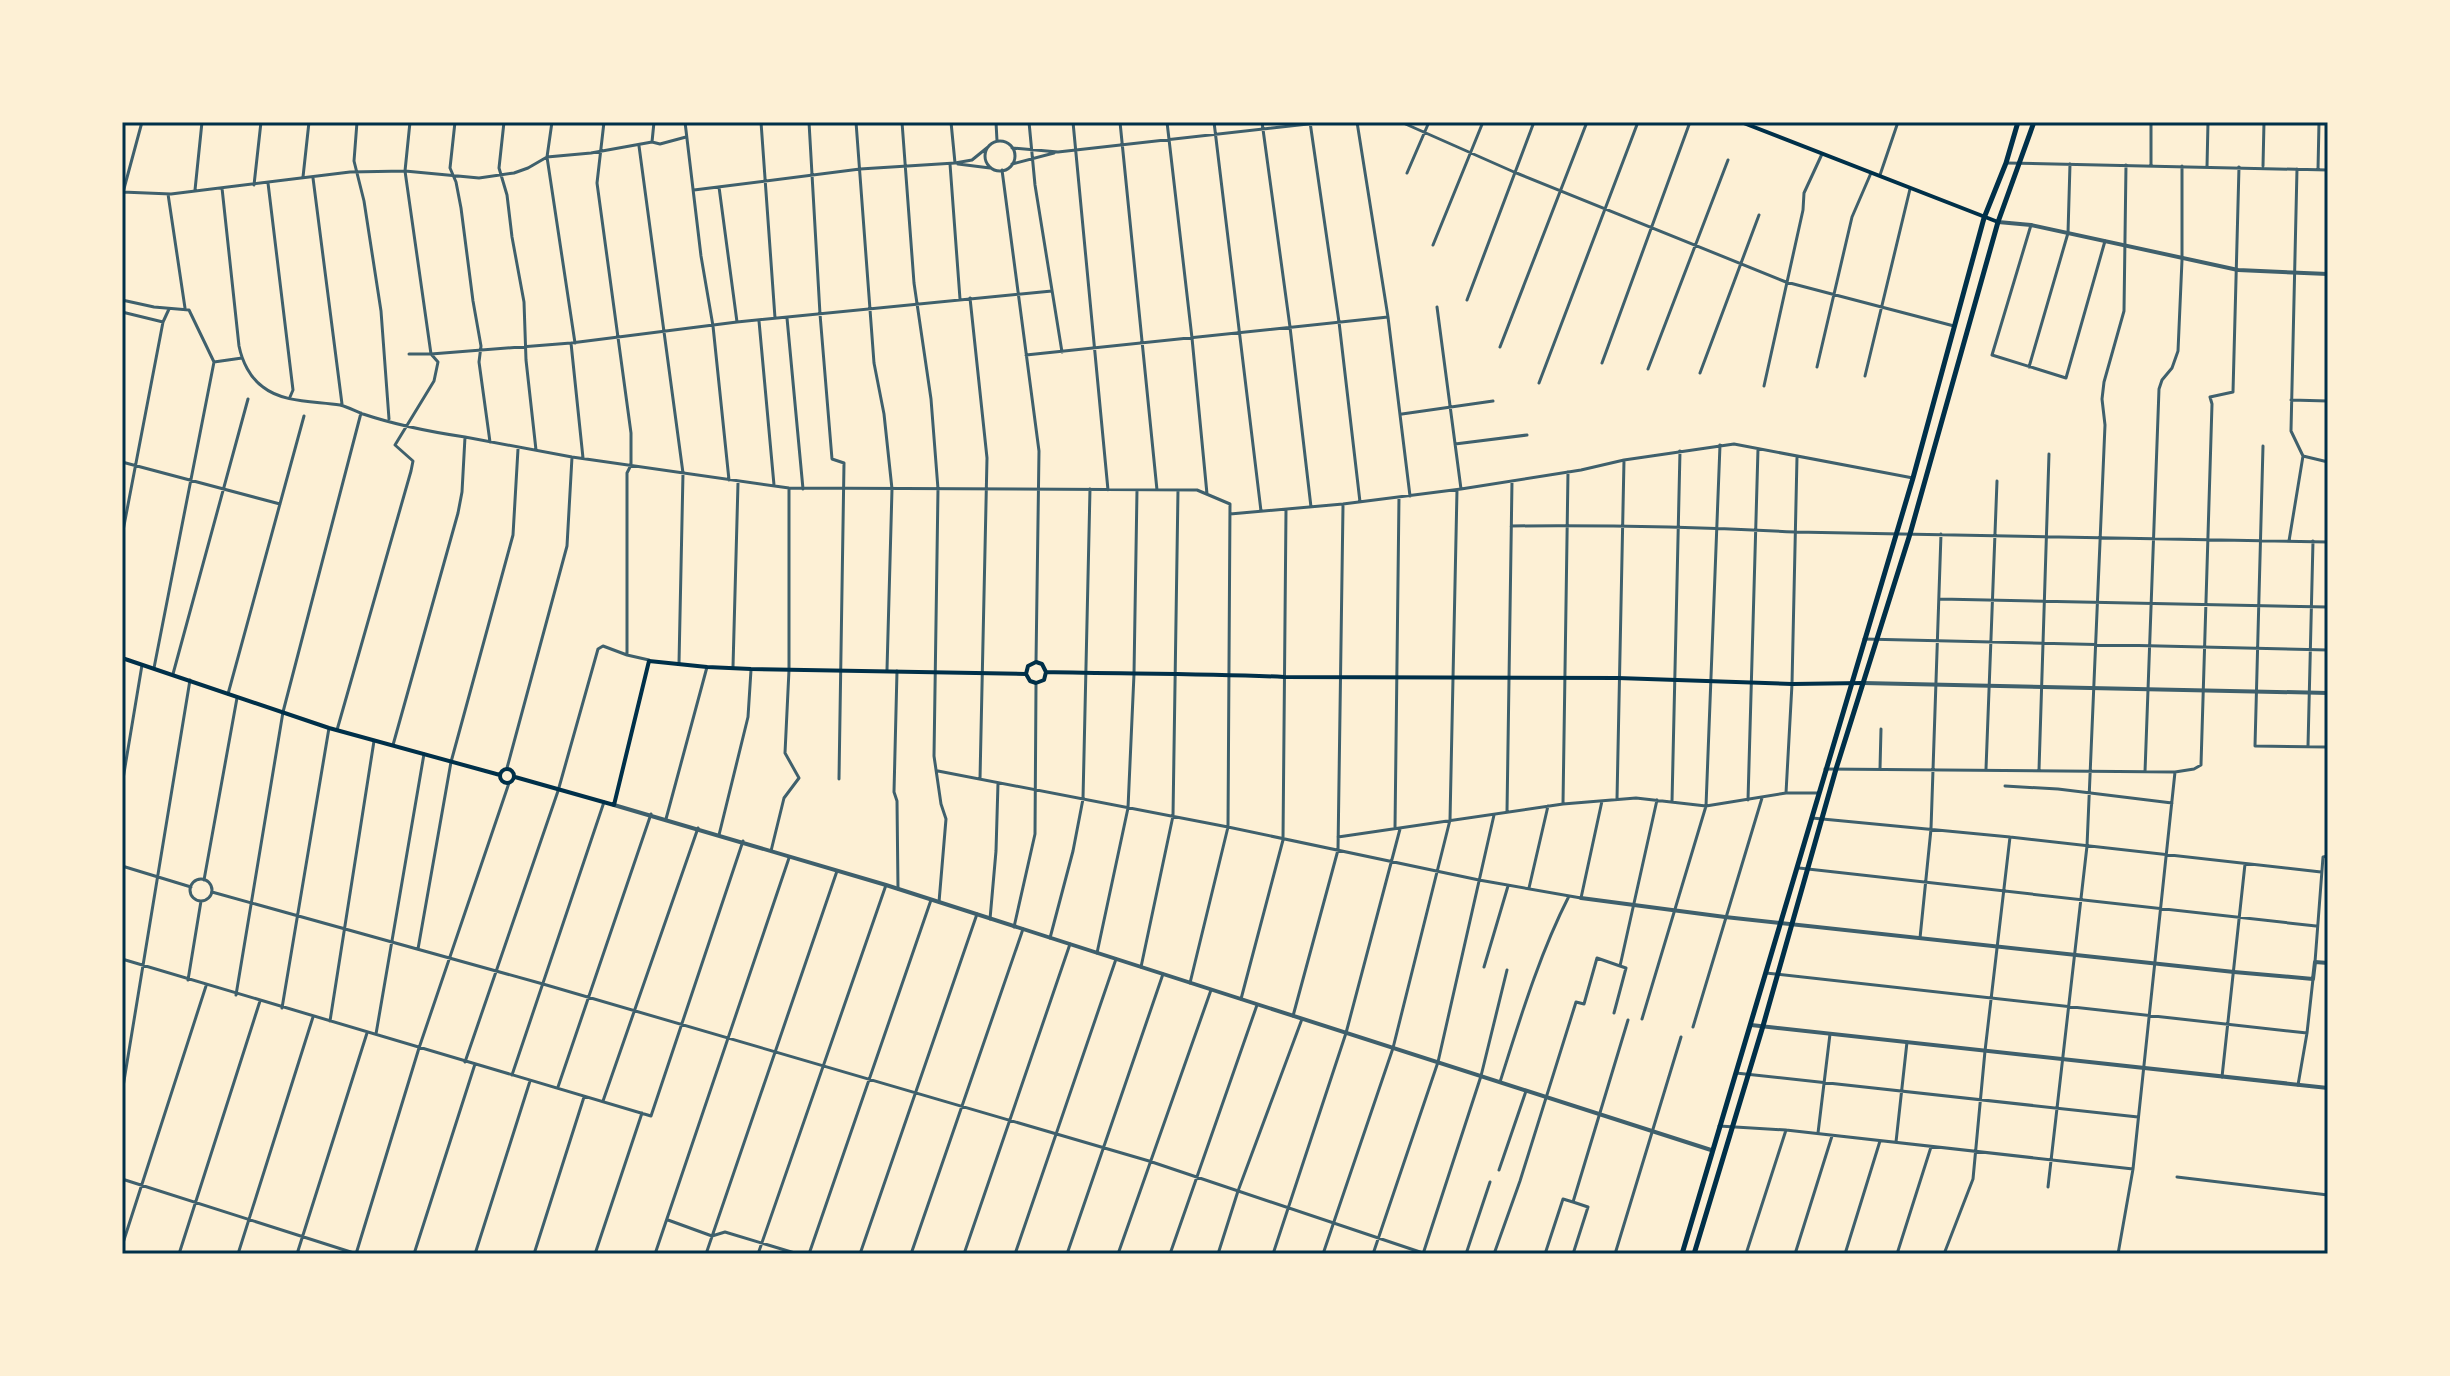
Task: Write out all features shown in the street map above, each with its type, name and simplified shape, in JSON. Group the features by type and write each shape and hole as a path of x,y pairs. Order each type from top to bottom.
{"main road":[{"path":"1741,122 1998,222"},
{"path":"1682,1254 1913,478 1984,218 2018,122"},
{"path":"1694,1254 1836,769 1910,534 1998,222 2034,122"},
{"path":"122,658 329,728 500,775"},
{"path":"500,775 507,768 512,770 515,777 614,805 649,661 751,669 1026,674"},
{"path":"1036,662 1044,666 1046,672 1044,680 1036,683 1026,674 1028,666 1036,662"},
{"path":"1046,672 1863,683"},
{"path":"500,775 501,780 509,783 515,777"}],"street":[{"path":"142,122 122,193 168,194 356,172 405,171 479,178 528,168 547,157 600,152 652,142 660,144 686,137"},
{"path":"195,190 202,122"},
{"path":"254,185 261,122"},
{"path":"303,177 309,122"},
{"path":"357,122 356,172 364,201 381,311 389,420"},
{"path":"337,730 411,471 413,461 395,445 436,375 438,362 431,354 405,171 410,122"},
{"path":"455,122 450,168 461,208 482,349 479,362 490,442"},
{"path":"504,122 499,168 507,195 524,302 526,360 536,450"},
{"path":"552,122 547,157 573,343 583,458"},
{"path":"592,122 604,123 597,183 631,433 631,465 627,473 627,655"},
{"path":"652,142 654,122"},
{"path":"685,122 713,326 729,480"},
{"path":"761,122 775,319"},
{"path":"809,122 832,459 844,463 839,779"},
{"path":"856,122 874,363 884,414 892,489 887,670"},
{"path":"902,122 914,283 931,399 938,489 934,756 946,819 939,902"},
{"path":"951,122 960,299"},
{"path":"996,122 997,141"},
{"path":"1029,122 1032,160 1062,352"},
{"path":"1073,122 1108,490"},
{"path":"1120,122 1157,490"},
{"path":"1167,122 1207,494"},
{"path":"1214,122 1261,512"},
{"path":"1262,122 1311,507"},
{"path":"952,163 1002,170 1012,164 1076,149 1326,122"},
{"path":"1357,122 1388,317 1410,496"},
{"path":"1401,122 1470,154 1786,282 1954,326"},
{"path":"1407,173 1429,122"},
{"path":"1433,245 1483,122"},
{"path":"1467,300 1534,122"},
{"path":"1500,347 1587,122"},
{"path":"1539,383 1638,122"},
{"path":"1602,363 1690,122"},
{"path":"1763,132 1765,122"},
{"path":"1880,176 1898,122"},
{"path":"2151,122 2151,165"},
{"path":"2207,167 2208,122"},
{"path":"2263,168 2264,122"},
{"path":"2318,170 2319,122"},
{"path":"1310,123 1339,322 1360,502"},
{"path":"694,190 860,169 972,160 997,141 1003,141 1012,148 1058,152"},
{"path":"638,144 683,473 679,663"},
{"path":"988,147 985,158 991,168"},
{"path":"1012,148 1012,164"},
{"path":"1764,386 1803,210 1804,193 1822,154"},
{"path":"1648,369 1728,160"},
{"path":"2006,163 2328,170"},
{"path":"2029,367 2068,233 2070,164"},
{"path":"2048,1187 2087,846 2105,425 2102,399 2124,311 2126,165"},
{"path":"2145,772 2159,389 2178,351 2182,166"},
{"path":"1825,769 2175,772 2201,765 2210,397 2233,392 2239,167"},
{"path":"2289,541 2303,456 2291,431 2297,169"},
{"path":"1002,170 1039,451 1036,662"},
{"path":"1817,367 1852,217 1871,173"},
{"path":"313,178 342,406"},
{"path":"268,183 293,390 290,397"},
{"path":"719,187 737,322"},
{"path":"222,188 242,358 260,386 272,393 308,403 342,406 408,426 490,442 789,488 1197,490 1230,504 1228,827 1190,983"},
{"path":"1865,376 1910,189"},
{"path":"168,194 185,308"},
{"path":"1700,373 1759,215"},
{"path":"1998,222 2031,225 2238,270 2328,274"},
{"path":"2031,225 1992,355 2066,378 2105,241"},
{"path":"409,354 573,343 737,322 1052,291"},
{"path":"970,298 987,458 980,779"},
{"path":"122,300 189,310 214,362 154,668"},
{"path":"1323,1254 1393,1048 1450,820 1459,490 1437,307"},
{"path":"122,536 163,322 169,309"},
{"path":"122,312 163,322"},
{"path":"1026,355 1388,317"},
{"path":"787,318 803,489"},
{"path":"759,321 774,486"},
{"path":"214,362 242,358"},
{"path":"173,674 248,399"},
{"path":"2291,400 2328,401"},
{"path":"1400,414 1493,401"},
{"path":"236,995 283,712 361,413"},
{"path":"228,694 304,416"},
{"path":"1455,444 1527,435"},
{"path":"393,745 458,513 465,437"},
{"path":"1230,514 1459,490 1734,444 1913,478"},
{"path":"1642,1019 1706,806 1720,445"},
{"path":"2263,446 2255,746 2328,747"},
{"path":"418,949 451,762 513,535 518,447"},
{"path":"1748,800 1758,449"},
{"path":"1672,802 1680,451"},
{"path":"2039,771 2049,454"},
{"path":"1786,793 1792,684 1797,456"},
{"path":"2303,456 2328,462"},
{"path":"507,768 567,546 572,457"},
{"path":"1617,799 1624,460"},
{"path":"122,462 280,504"},
{"path":"1563,804 1568,472"},
{"path":"733,667 738,481"},
{"path":"1507,812 1512,481"},
{"path":"1986,770 1997,481"},
{"path":"771,851 784,798 799,778 799,773 785,753 789,670 789,488"},
{"path":"1050,938 1083,799 1090,489"},
{"path":"1097,953 1128,808 1137,490"},
{"path":"1141,967 1173,816 1178,490"},
{"path":"1395,828 1399,497"},
{"path":"1293,1016 1338,850 1343,504"},
{"path":"1241,999 1283,840 1286,510"},
{"path":"1511,526 2328,542"},
{"path":"1920,938 1931,829 1941,534"},
{"path":"2308,747 2313,541"},
{"path":"1938,599 2328,607"},
{"path":"1864,639 2328,650"},
{"path":"465,1062 558,791 598,649 603,646 649,661"},
{"path":"122,785 142,665"},
{"path":"666,819 707,667"},
{"path":"719,835 748,717 751,669"},
{"path":"897,671 894,792 897,801 898,889"},
{"path":"122,1093 190,680"},
{"path":"1014,927 1035,834 1036,683"},
{"path":"1863,683 2328,693"},
{"path":"204,880 237,698"},
{"path":"282,1008 329,728"},
{"path":"1880,769 1881,729"},
{"path":"330,1022 374,741"},
{"path":"376,1035 424,754"},
{"path":"938,771 1581,898 1725,917 2313,979"},
{"path":"2118,1254 2133,1169 2175,772"},
{"path":"122,1179 356,1254 419,1048 509,783"},
{"path":"990,919 998,783"},
{"path":"2005,786 2172,803"},
{"path":"1338,837 1495,813 1617,799 1706,806 1786,793 1818,793"},
{"path":"1693,1027 1762,798"},
{"path":"1620,966 1657,800"},
{"path":"1581,898 1602,801"},
{"path":"512,1075 604,802"},
{"path":"614,805 886,885 1711,1150"},
{"path":"1529,889 1548,806"},
{"path":"1373,1254 1438,1062 1495,813"},
{"path":"557,1089 651,814"},
{"path":"1811,818 2321,872"},
{"path":"1273,1254 1346,1033 1401,827"},
{"path":"603,1102 698,828"},
{"path":"1944,1254 1973,1179 1979,1101 2010,837"},
{"path":"122,959 651,1116 743,841"},
{"path":"2298,1085 2315,962 2321,872 2323,857 2328,856"},
{"path":"655,1254 789,858"},
{"path":"2222,1077 2245,864"},
{"path":"122,866 191,887"},
{"path":"1796,868 2316,926"},
{"path":"706,1254 837,871"},
{"path":"204,880 210,884 212,892 208,899 201,901 194,898 191,887 196,881 204,880"},
{"path":"758,1254 886,885"},
{"path":"1484,967 1508,886"},
{"path":"212,892 543,984 1149,1161 1423,1253 1481,1076 1507,970"},
{"path":"1500,1082 1531,985 1569,896"},
{"path":"809,1254 931,900"},
{"path":"188,980 201,901"},
{"path":"860,1254 977,914"},
{"path":"911,1254 1023,929"},
{"path":"964,1254 1070,944"},
{"path":"1494,1254 1576,1002 1584,1004 1597,958 1626,968 1614,1013"},
{"path":"1015,1254 1116,959"},
{"path":"2315,962 2328,963"},
{"path":"1766,973 2307,1033"},
{"path":"1067,1254 1163,974"},
{"path":"122,1246 206,986"},
{"path":"1118,1254 1211,990"},
{"path":"179,1254 260,1001"},
{"path":"1170,1254 1257,1005"},
{"path":"238,1254 313,1017"},
{"path":"1218,1254 1302,1019"},
{"path":"1573,1202 1628,1020"},
{"path":"1751,1025 2328,1088"},
{"path":"297,1254 367,1033"},
{"path":"1818,1134 1830,1034"},
{"path":"1615,1254 1681,1037"},
{"path":"1896,1143 1907,1042"},
{"path":"414,1254 475,1064"},
{"path":"1736,1073 2139,1117"},
{"path":"475,1254 530,1081"},
{"path":"1499,1170 1526,1091"},
{"path":"534,1254 584,1097"},
{"path":"595,1254 642,1113"},
{"path":"1719,1126 1786,1130 2133,1169"},
{"path":"1746,1254 1786,1130"},
{"path":"1795,1254 1832,1136"},
{"path":"1845,1254 1880,1141"},
{"path":"1897,1254 1931,1147"},
{"path":"2177,1177 2328,1195"},
{"path":"1466,1254 1490,1182"},
{"path":"1545,1254 1563,1199 1588,1207 1573,1254"},
{"path":"667,1220 712,1236 725,1232 798,1254"}]}
